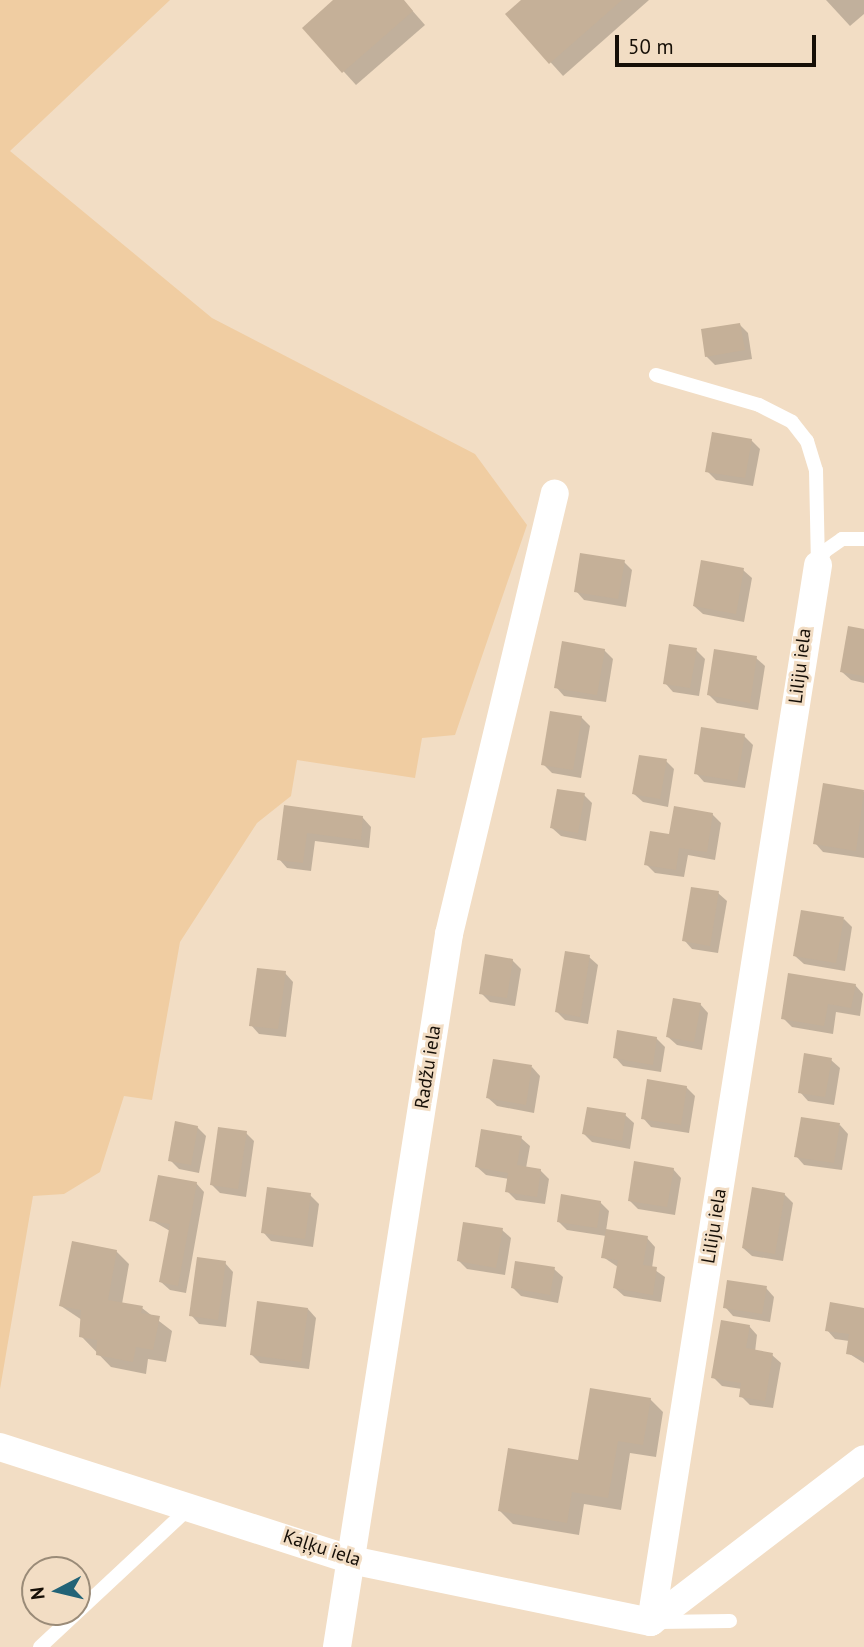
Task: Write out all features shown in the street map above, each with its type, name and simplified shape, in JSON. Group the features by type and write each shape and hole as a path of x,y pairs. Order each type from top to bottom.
{"street":[{"name":"Radžu iela","path":"337,1647 449,934 555,494"},
{"name":"Liliju iela","path":"651,1622 818,565"},
{"name":"Kaļķu iela","path":"0,1447 192,1506 351,1559 651,1622"},
{"path":"651,1622 864,1459"}],"lane":[{"path":"656,376 759,405 792,422 807,441 816,470 818,565"},
{"path":"818,565 832,544 842,539 864,539"},
{"path":"40,1647 192,1506"},
{"path":"651,1622 730,1621"}],"shaded area":[{"path":"0,0 170,0 10,151 212,318 475,454 527,525 455,735 422,738 415,778 297,760 291,796 257,823 180,942 152,1100 124,1096 100,1172 64,1194 33,1196 0,1389"}],"building":[{"path":"333,0 404,0 413,11 342,73 302,28"},
{"path":"521,0 622,0 549,64 505,14"},
{"path":"740,323 745,350 705,357 701,329"},
{"path":"712,432 752,439 745,478 705,472"},
{"path":"580,553 625,560 618,599 574,592"},
{"path":"701,560 744,568 736,614 693,606"},
{"path":"848,626 864,629 864,676 840,672"},
{"path":"562,641 605,649 597,695 554,688"},
{"path":"669,644 697,648 690,688 663,684"},
{"path":"714,649 757,656 750,703 707,695"},
{"path":"550,711 582,716 573,770 541,765"},
{"path":"701,727 745,734 737,781 694,774"},
{"path":"639,755 667,759 660,799 632,794"},
{"path":"823,783 864,790 856,851 813,844"},
{"path":"557,789 585,793 578,833 550,828"},
{"path":"284,805 363,816 361,840 307,833 303,863 277,860"},
{"path":"674,806 713,813 707,852 679,848 676,870 644,865 650,831 669,834"},
{"path":"691,887 719,891 710,946 682,941"},
{"path":"801,910 844,917 836,963 793,956"},
{"path":"565,951 590,955 580,1017 555,1012"},
{"path":"485,954 513,959 507,998 479,994"},
{"path":"257,968 286,971 278,1029 249,1026"},
{"path":"788,973 856,984 851,1008 828,1004 824,1026 781,1019"},
{"path":"673,998 701,1003 694,1042 666,1037"},
{"path":"617,1030 657,1037 653,1065 613,1058"},
{"path":"804,1053 832,1058 825,1097 798,1093"},
{"path":"493,1059 532,1065 526,1105 486,1098"},
{"path":"647,1079 687,1086 681,1125 641,1119"},
{"path":"587,1107 626,1113 622,1141 582,1134"},
{"path":"801,1117 840,1123 834,1163 794,1157"},
{"path":"175,1121 198,1126 191,1165 168,1161"},
{"path":"218,1127 247,1131 238,1189 210,1185"},
{"path":"481,1129 522,1136 517,1165 541,1169 537,1197 505,1192 508,1173 475,1167"},
{"path":"634,1161 674,1168 667,1207 628,1201"},
{"path":"158,1175 197,1182 178,1286 159,1282 170,1224 149,1221"},
{"path":"267,1187 311,1193 305,1239 261,1233"},
{"path":"752,1187 785,1193 775,1254 742,1248"},
{"path":"561,1194 601,1201 597,1228 557,1222"},
{"path":"463,1222 503,1228 496,1268 457,1261"},
{"path":"606,1229 648,1236 643,1265 657,1267 653,1295 613,1288 618,1260 601,1258"},
{"path":"72,1241 117,1250 108,1300 143,1306 141,1313 160,1316 153,1350 136,1347 133,1362 96,1355 97,1340 79,1337 81,1310 59,1306"},
{"path":"197,1257 226,1261 218,1320 189,1316"},
{"path":"515,1261 555,1267 550,1295 511,1288"},
{"path":"727,1280 767,1286 762,1314 723,1308"},
{"path":"257,1301 308,1308 301,1362 250,1355"},
{"path":"830,1302 864,1308 864,1357 846,1354 849,1334 825,1331"},
{"path":"721,1320 750,1325 746,1348 773,1353 765,1401 739,1397 741,1383 711,1378"},
{"path":"590,1388 651,1398 643,1445 618,1441 608,1498 572,1492 567,1523 498,1511 508,1448 578,1460"}]}
